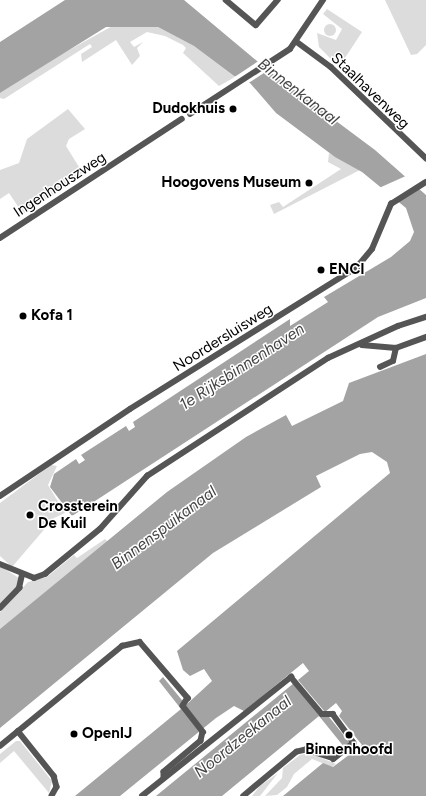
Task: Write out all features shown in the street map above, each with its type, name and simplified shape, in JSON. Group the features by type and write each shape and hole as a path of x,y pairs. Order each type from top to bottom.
{"street":[{"path":"226,0 256,25 278,0"},
{"path":"190,114 297,42 323,0"},
{"name":"Staalhavenweg","path":"297,42 331,67 426,158"},
{"name":"Ingenhouszweg","path":"0,238 182,119"},
{"name":"Noordersluisweg","path":"0,497 124,413 357,267 372,249 387,209 394,201 424,183"},
{"path":"0,564 22,575 34,578 45,574 100,529 147,476 328,358 398,326 426,318"},
{"path":"361,344 396,348 426,337"},
{"path":"380,367 393,361 396,348"},
{"path":"0,608 19,588 22,575"},
{"path":"0,746 117,650 137,642 148,647 188,698 185,704 203,730 202,741 164,772 164,778"},
{"path":"142,796 282,681 291,677 322,714 333,714 353,738 353,744 336,758 302,750 244,796"},
{"path":"18,731 54,776 57,788 52,796"}],"shaded area":[{"path":"385,0 426,0 426,45 417,54 411,55"},
{"path":"327,9 362,32 339,67 319,47 317,33 336,40 342,29 323,14"},
{"path":"116,24 158,27 194,46 235,77 219,86 183,53 186,48 183,45 165,36 147,32 130,42 134,47 143,42 137,48 140,56 132,65 116,40 82,62 81,54 92,47 90,44 4,99 0,98 0,93 62,54"},
{"path":"330,24 334,26 336,30 334,34 330,36 326,34 324,30 326,26"},
{"path":"68,109 85,129 69,139 66,146 84,175 23,214 9,193 0,199 0,170 19,163 27,139"},
{"path":"329,153 360,170 274,214 270,205 279,202 283,207 341,169 328,162"},
{"name":"Crossterein De Kuil","path":"51,465 57,466 48,485 65,513 54,518 12,567 0,556 0,503"},
{"path":"105,539 108,542 0,629 0,612 28,582 47,577 74,555 77,558"},
{"path":"0,566 19,578 18,588 0,605"},
{"path":"16,741 20,741 52,781 49,793 14,751 0,763 0,754"},
{"path":"309,753 336,764 332,767 312,759 294,774 287,787 277,795 265,796 282,778 283,768 300,755"},
{"path":"278,773 260,796 252,796 260,786"}],"water":[{"name":"1e Rijksbinnenhaven","path":"65,0 184,0 269,71 375,150 426,195 426,298 378,317 72,516 50,487 54,474 76,459 79,464 85,460 81,455 126,426 129,431 135,427 133,422 290,319 290,326 328,302 324,297 391,257 410,241 414,232 406,208 362,172 335,157 276,113 250,83 234,76 194,46 158,27 106,27 0,93 0,42"},
{"name":"Binnenspuikanaal","path":"426,354 426,796 283,796 323,763 333,767 362,745 339,716 342,711 336,703 325,712 298,680 309,671 303,663 244,711 234,706 216,718 120,796 75,796 181,709 159,681 163,677 186,705 212,681 204,669 190,676 183,670 177,651 390,473 387,462 372,452 360,454 316,476 321,487 213,553 0,728 0,629 167,492 246,437 286,415 292,426 343,401 349,383"},
{"name":"Noordzeekanaal","path":"294,683 320,716 325,712 354,748 349,753 319,716 222,796 156,796"}],"pier":[{"path":"260,60 270,69 247,84 233,78"},
{"path":"408,175 419,187 396,202 379,188"}],"place":[{"name":"Dudokhuis","path":"233,109"},
{"name":"Hoogovens Museum","path":"309,183"},
{"name":"ENCI","path":"321,270"},
{"name":"Kofa 1","path":"23,316"},
{"name":"Crossterein De Kuil","path":"30,515"},
{"name":"OpenIJ","path":"74,734"},
{"name":"Binnenhoofd","path":"349,735"}],"water label":[{"name":"Binnenkanaal","path":"298,92"}]}
